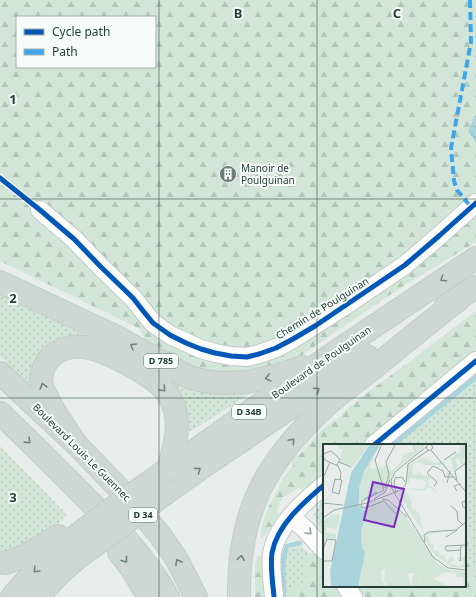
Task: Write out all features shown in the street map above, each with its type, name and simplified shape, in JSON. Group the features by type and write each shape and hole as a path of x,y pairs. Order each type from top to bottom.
{"main road":[{"name":"Boulevard de Poulguinan","path":"168,469 331,355 476,258"},
{"name":"D 785","path":"0,282 115,336 179,372 192,378 205,381 226,383 257,381 294,370 331,355"},
{"name":"Boulevard de Poulguinan","path":"80,537 166,493 384,345 458,300 476,287"},
{"path":"239,597 240,562 244,533 249,515 259,490 282,453 298,433 330,403 458,300"},
{"path":"76,444 47,397 42,386 41,379 48,359 58,351 73,346 83,347 111,356 143,373 166,391 175,411 177,424 177,434 168,469"},
{"name":"Boulevard Louis Le Guennec","path":"0,373 76,444 130,500 160,535 176,558 196,597"},
{"name":"D 34","path":"0,413 71,482 130,544 155,576 168,597"},
{"name":"D 34B","path":"80,537 114,506 168,469"},
{"path":"71,482 150,597"},
{"path":"4,563 28,554 47,542 80,537"},
{"path":"12,597 44,562 80,537"},
{"path":"38,597 75,559 80,537"}],"street":[{"name":"Chemin de Poulguinan","path":"40,210 74,239 133,298 153,323 170,335 201,349 231,356 247,357 276,348 344,307 405,265 476,203"},
{"path":"375,444 476,361"},
{"path":"274,597 272,554 274,544 278,535 291,517 323,486"},
{"path":"291,517 306,529 323,549"},
{"path":"347,587 353,597"}],"path":[{"path":"0,178 40,210"}],"green space":[{"path":"0,0 476,0 476,114 468,131 476,143 476,242 400,288 302,355 256,374 201,371 146,343 140,329 0,261"},
{"path":"0,287 253,387 253,392 191,431 183,432 182,412 73,339 32,392 13,375 8,364 0,356"},
{"path":"476,311 476,371 387,444 323,444 323,496 298,488 283,497 277,509 278,514 275,522 261,538 265,515 283,478 293,466 292,461 294,457 299,455 323,429 341,416 346,410 372,389"},
{"path":"476,371 476,597 283,597 279,559 286,549 301,546 312,554 323,550 323,587 466,587 466,444 387,444"},
{"path":"0,446 67,515 45,536 0,557"},
{"path":"323,497 323,531 314,515"},
{"path":"466,530 472,533 471,542 466,547"},
{"path":"310,554 314,554 323,561 323,587 466,587 466,562 476,569 476,597 281,597 287,595 297,586 304,586 304,565"},
{"path":"258,556 263,558 268,597 255,597 255,563"}],"water":[{"path":"476,114 476,143 468,131"}],"waterway":[{"path":"394,444 476,377"},
{"path":"284,597 283,565 285,552 287,546 300,543"}],"marked path":[{"path":"470,0 471,42 451,148 454,181 457,190 471,207"}],"cycle path":[{"path":"0,178 74,239 133,298 153,323 170,335 201,349 231,356 247,357 276,348 315,326 405,265 476,203"},
{"path":"375,444 476,361"},
{"path":"274,597 271,564 272,553 279,533 292,515 323,486"}],"place":[{"name":"Manoir de Poulguinan","path":"228,174"}]}
